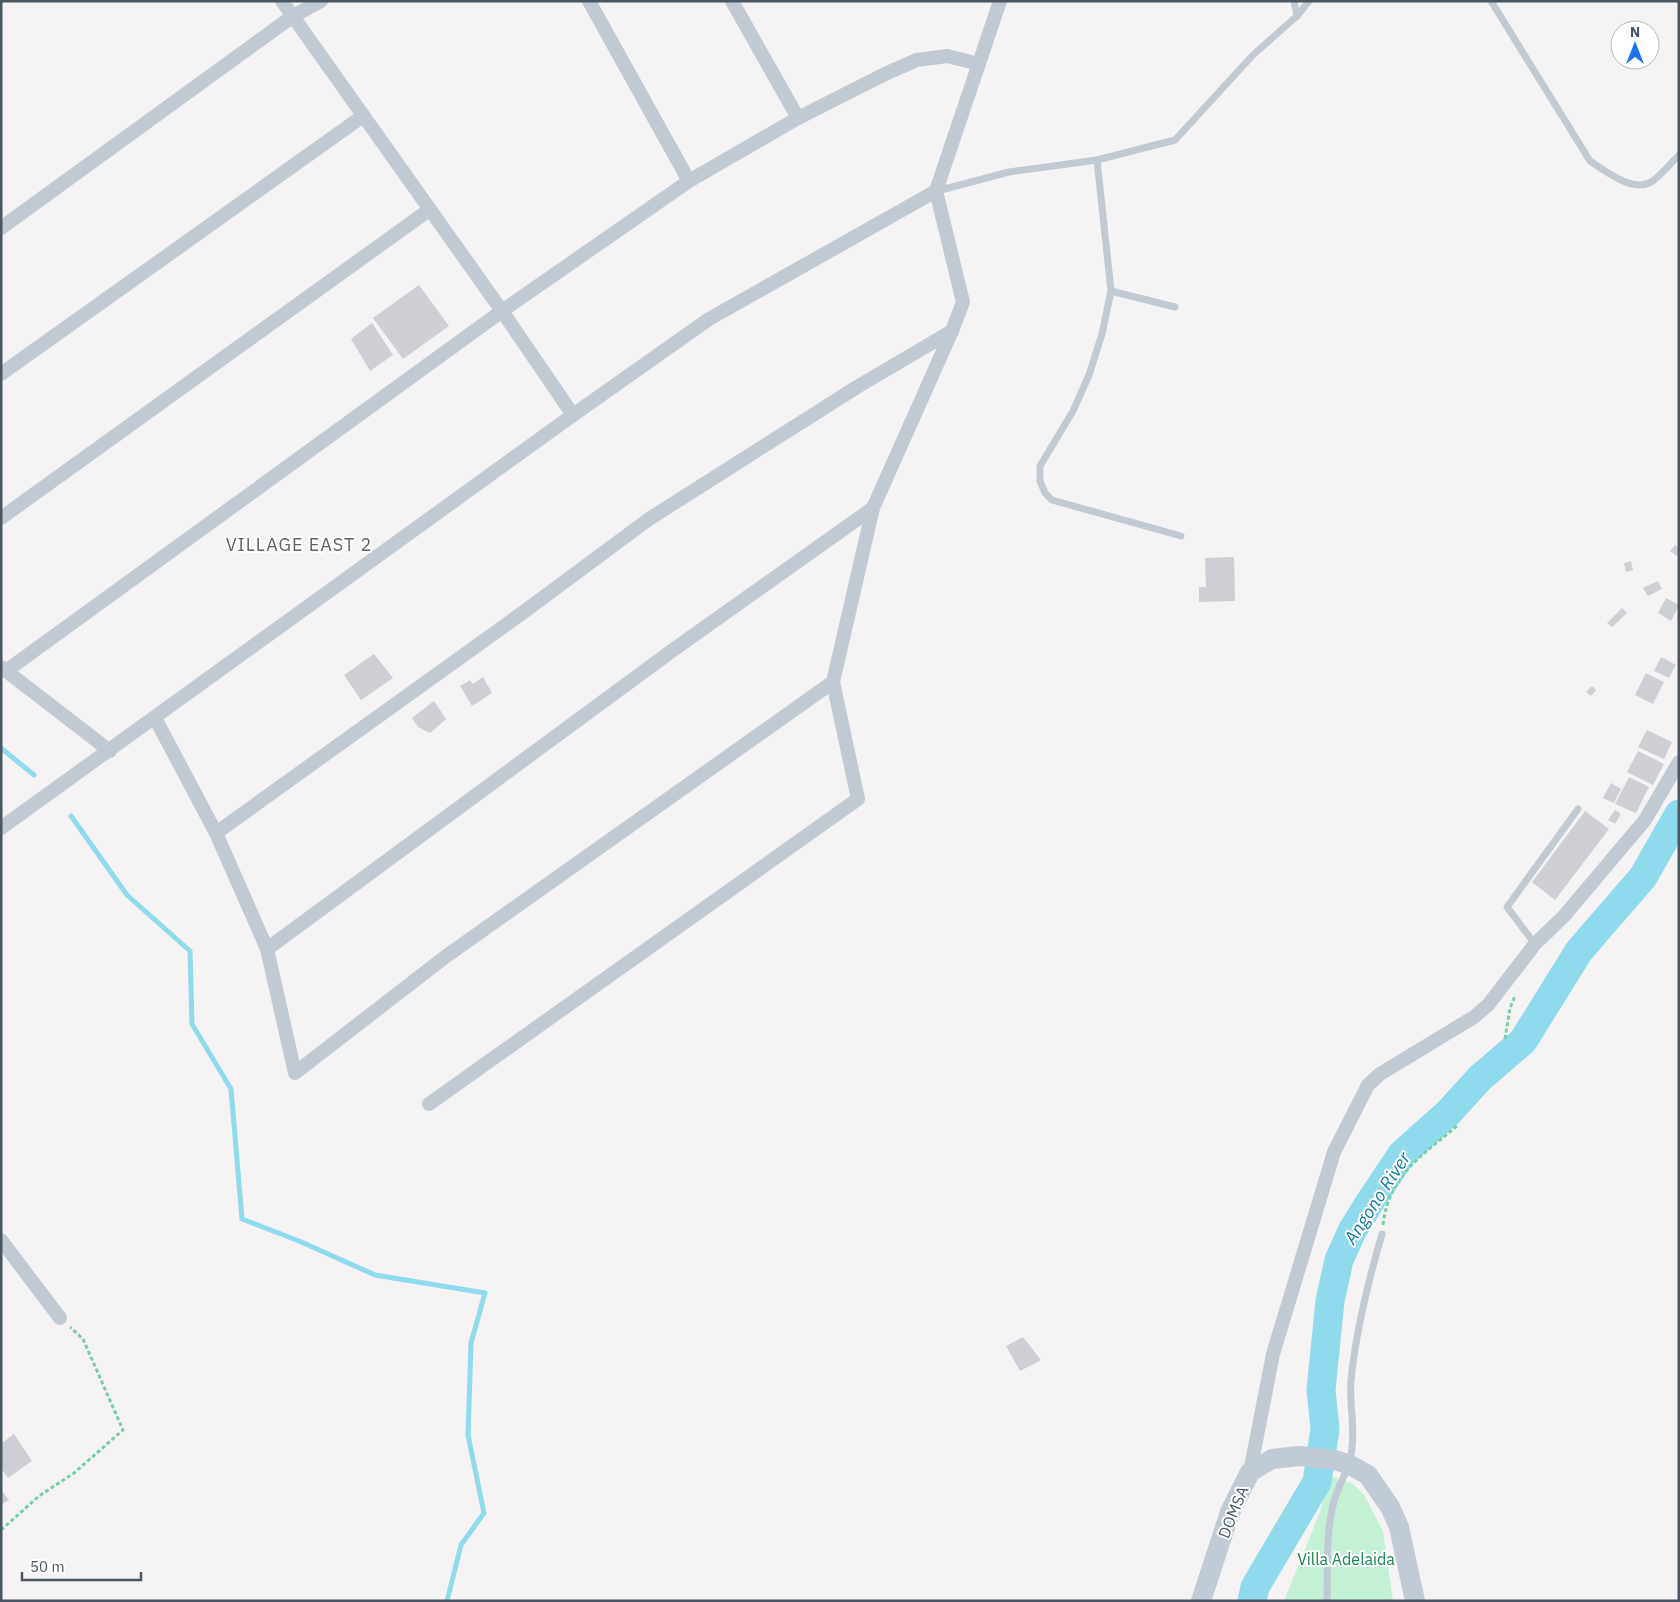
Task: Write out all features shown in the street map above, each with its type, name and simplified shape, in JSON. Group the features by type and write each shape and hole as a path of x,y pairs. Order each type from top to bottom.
{"main road":[{"name":"DOMSA","path":"1201,1601 1230,1512 1250,1472 1272,1460 1298,1456 1342,1463 1368,1475 1390,1508 1399,1527 1415,1601"}],"street":[{"path":"282,1 502,311 572,414"},
{"path":"1,228 293,16 321,1"},
{"path":"589,1 689,181"},
{"path":"732,1 798,118"},
{"path":"429,1104 858,799 833,682 873,508 952,331 963,302 936,191 1000,1"},
{"path":"110,750 3,669 502,311 689,181 798,118 917,60 947,56 979,64"},
{"path":"1,374 363,116"},
{"path":"1,828 572,414 709,319 936,191"},
{"path":"1,518 429,210"},
{"path":"216,833 525,611 649,519 857,387 952,331"},
{"path":"267,949 673,650 873,508"},
{"path":"155,718 216,833 267,949 295,1073 445,957 833,682"},
{"path":"1250,1472 1273,1354 1334,1152 1368,1085 1380,1074 1474,1017 1488,1005 1536,944 1564,916 1645,820 1679,762"},
{"path":"1,1240 60,1318"}],"lane":[{"path":"1294,1 1297,16"},
{"path":"936,191 1008,172 1097,160 1176,140 1253,55 1297,16 1309,1"},
{"path":"1490,1 1590,161 1614,177 1635,186 1652,182 1679,155"},
{"path":"1097,160 1111,291 1102,334 1089,376 1073,411 1040,466 1040,481 1045,493 1052,500 1181,536"},
{"path":"1111,291 1175,307"},
{"path":"1536,944 1507,907 1578,809"},
{"path":"1327,1601 1330,1526 1342,1463 1353,1447 1351,1381 1358,1329 1382,1234"}],"path":[{"path":"1504,1039 1510,1008 1516,992"},
{"path":"1382,1234 1384,1215 1394,1187 1406,1169 1458,1125"},
{"path":"1,1530 39,1496 74,1473 124,1430 83,1340 60,1318"}],"green space":[{"name":"Villa Adelaida","path":"1329,1475 1353,1484 1364,1495 1383,1531 1393,1601 1284,1601 1320,1512"}],"building":[{"path":"419,285 449,326 403,359 373,318"},
{"path":"372,323 393,355 370,371 351,339"},
{"path":"1675,545 1679,548 1677,556 1670,551"},
{"path":"1234,557 1235,601 1199,602 1199,587 1206,587 1205,558"},
{"path":"1631,561 1633,570 1626,572 1624,563"},
{"path":"1658,581 1662,589 1648,596 1643,588"},
{"path":"1666,598 1679,605 1671,621 1658,613"},
{"path":"1622,608 1627,613 1612,627 1607,623"},
{"path":"374,654 393,678 361,700 344,675"},
{"path":"1661,657 1676,665 1669,678 1654,671"},
{"path":"1646,673 1664,682 1653,704 1635,695"},
{"path":"483,677 492,693 472,706 460,686 470,680 473,684"},
{"path":"1592,686 1596,690 1591,696 1586,692"},
{"path":"434,701 446,719 430,733 418,727 412,718"},
{"path":"1647,730 1672,742 1664,759 1638,747"},
{"path":"1638,751 1664,764 1653,785 1627,772"},
{"path":"1629,777 1649,787 1636,813 1615,804"},
{"path":"1611,783 1621,789 1614,803 1603,798"},
{"path":"1615,810 1621,814 1615,824 1608,820"},
{"path":"1585,811 1609,829 1555,900 1532,882"},
{"path":"1023,1337 1041,1360 1020,1371 1006,1346"},
{"path":"14,1434 32,1461 8,1478 1,1468 1,1444"},
{"path":"1,1490 9,1500 1,1505"}],"waterway":[{"path":"1,748 34,775"},
{"name":"Angono River","path":"1252,1601 1255,1587 1317,1482 1325,1429 1321,1390 1330,1301 1339,1260 1352,1231 1402,1154 1448,1113 1480,1078 1523,1041 1579,951 1643,877 1679,814"},
{"path":"71,816 127,895 190,951 192,1024 231,1089 242,1219 299,1241 375,1275 485,1293 471,1343 468,1435 484,1513 461,1545 447,1601"}],"district":[{"name":"VILLAGE EAST 2","path":"299,544"}]}
